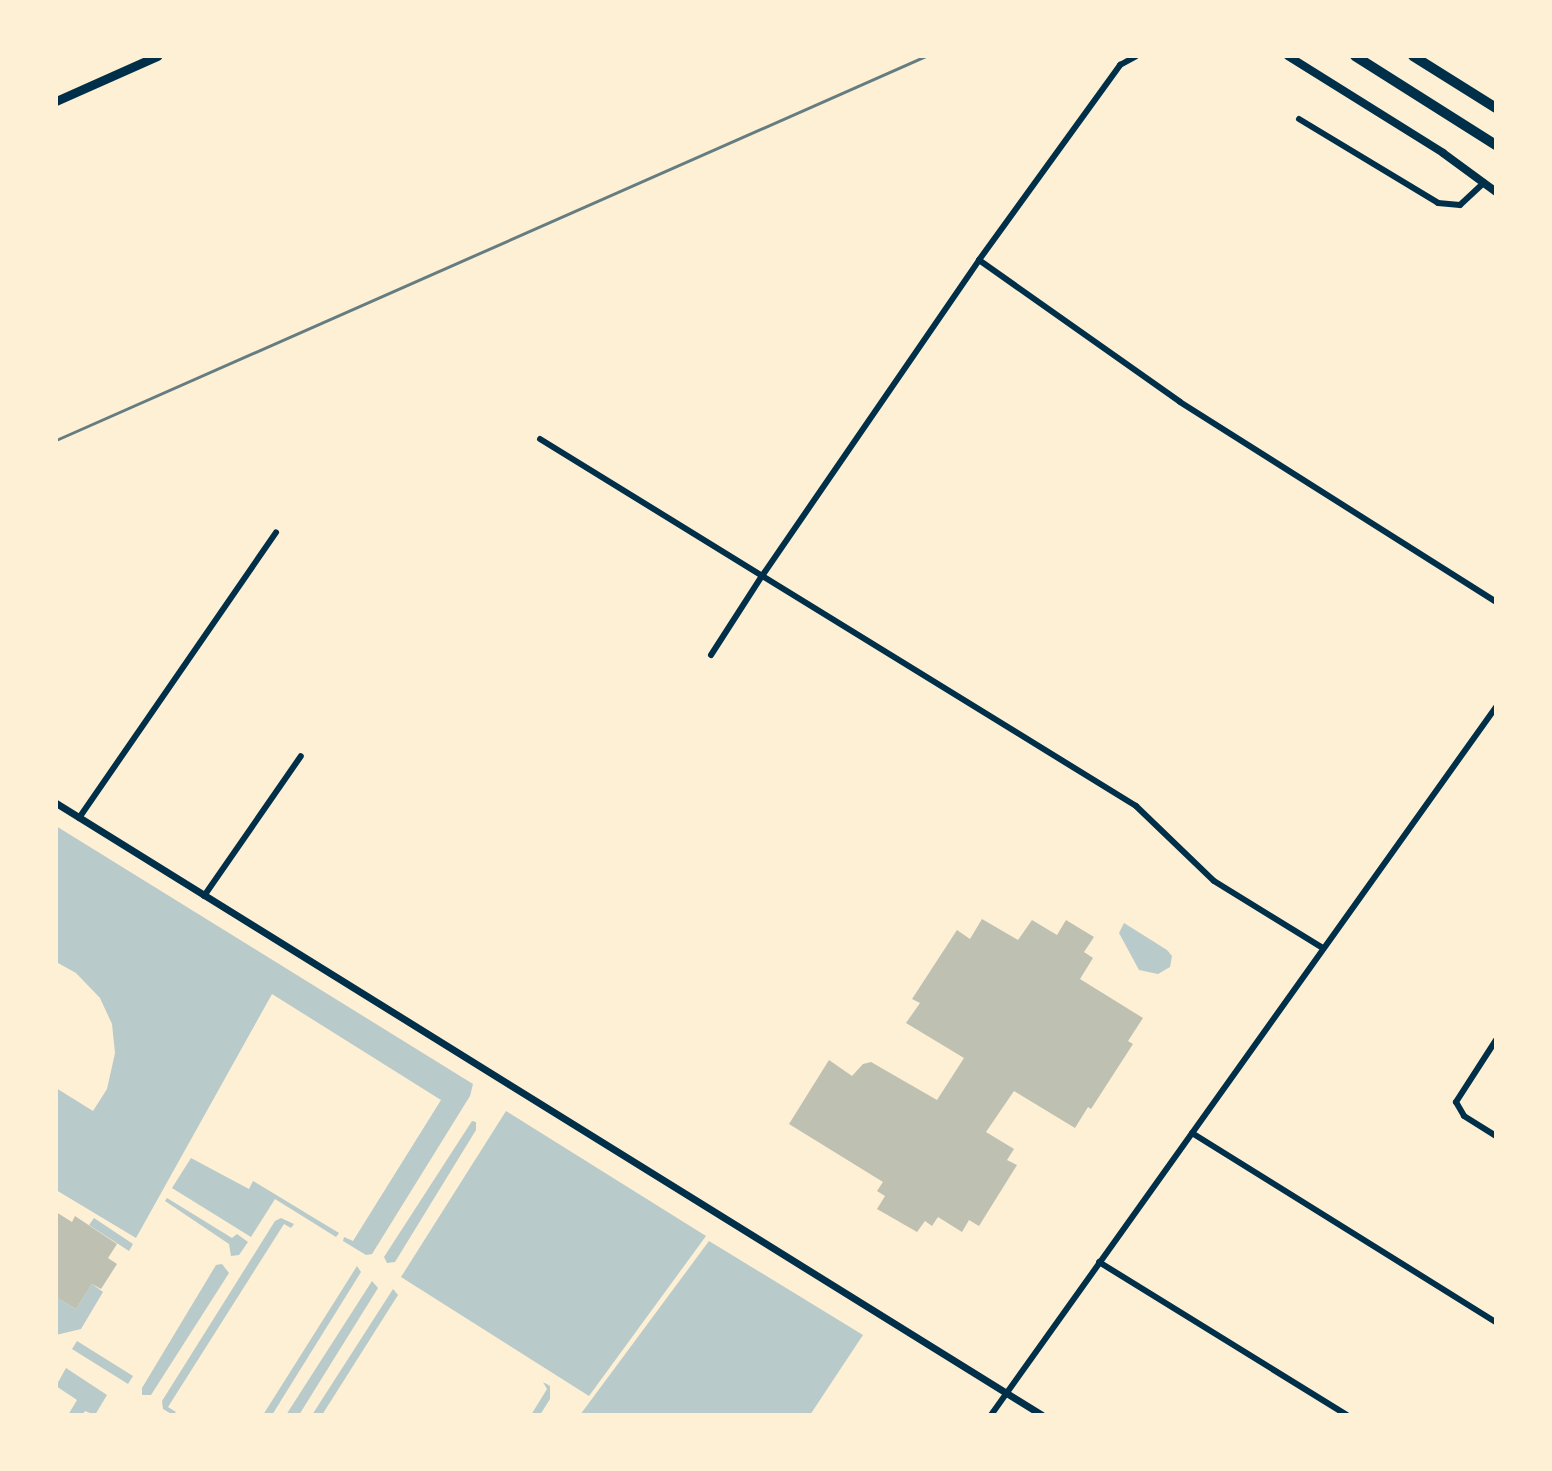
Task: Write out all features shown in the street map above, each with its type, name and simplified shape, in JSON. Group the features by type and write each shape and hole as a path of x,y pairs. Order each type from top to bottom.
{"highway":[{"path":"1355,56 1496,145"},
{"path":"1413,56 1496,108"}],"main road":[{"path":"56,101 157,56"},
{"path":"1288,56 1443,153 1496,192"}],"street":[{"path":"711,655 979,260 1120,65 1136,56"},
{"path":"1299,119 1438,203 1460,205 1484,183"},
{"path":"979,260 1180,402 1496,602"},
{"path":"540,439 1136,806 1214,881 1323,948"},
{"path":"79,818 276,532"},
{"path":"991,1415 1496,707"},
{"path":"204,896 301,756"},
{"path":"56,803 1042,1415"},
{"path":"1496,1040 1461,1089 1457,1107 1464,1116 1496,1136"},
{"path":"1192,1133 1496,1322"},
{"path":"1099,1262 1347,1415"}],"shaded area":[{"path":"56,826 473,1084 470,1096 372,1254 366,1255 343,1241 344,1237 353,1241 441,1100 272,994 136,1238 56,1190 56,1088 93,1111 107,1089 115,1053 112,1024 100,998 76,973 58,963 56,966"},
{"path":"1124,923 1167,950 1172,956 1170,967 1158,974 1139,970 1119,933"},
{"path":"506,1111 706,1236 589,1396 401,1277"},
{"path":"472,1121 476,1122 476,1130 395,1262 387,1263 384,1257"},
{"path":"191,1158 249,1189 253,1181 339,1233 336,1237 275,1199 251,1237 172,1188"},
{"path":"167,1198 232,1238 237,1234 248,1242 239,1255 231,1256 229,1244 165,1201"},
{"path":"94,1218 133,1244 129,1251 89,1225"},
{"path":"281,1218 294,1224 291,1228 284,1224 168,1407 176,1412 173,1415 163,1409 162,1401 275,1221"},
{"path":"709,1241 863,1335 810,1415 580,1415"},
{"path":"222,1264 229,1273 151,1395 142,1395 142,1388 216,1265"},
{"path":"357,1266 361,1272 272,1415 263,1415"},
{"path":"372,1281 378,1288 299,1415 286,1415"},
{"path":"92,1284 103,1292 81,1329 56,1335 56,1297 76,1309"},
{"path":"393,1289 398,1295 322,1415 312,1415"},
{"path":"77,1341 133,1376 128,1384 72,1349"},
{"path":"66,1368 107,1395 95,1415 85,1411 82,1415 68,1415 77,1400 56,1386"},
{"path":"543,1382 550,1386 550,1399 540,1415 531,1415 547,1389"}],"building":[{"path":"982,919 1018,940 1032,920 1057,935 1066,920 1094,937 1084,952 1093,958 1080,979 1143,1018 1128,1041 1133,1044 1075,1128 1014,1091 986,1132 1014,1149 1007,1160 1017,1165 979,1226 969,1220 962,1232 938,1217 932,1226 925,1221 917,1232 877,1209 885,1196 877,1191 883,1182 789,1124 829,1060 852,1076 863,1064 871,1062 937,1100 964,1058 906,1023 920,1003 912,999 957,930 970,939"},
{"path":"56,1212 72,1222 75,1216 117,1244 108,1258 117,1264 101,1289 92,1284 76,1309 56,1297"}],"railway":[{"path":"56,440 926,56"}]}
